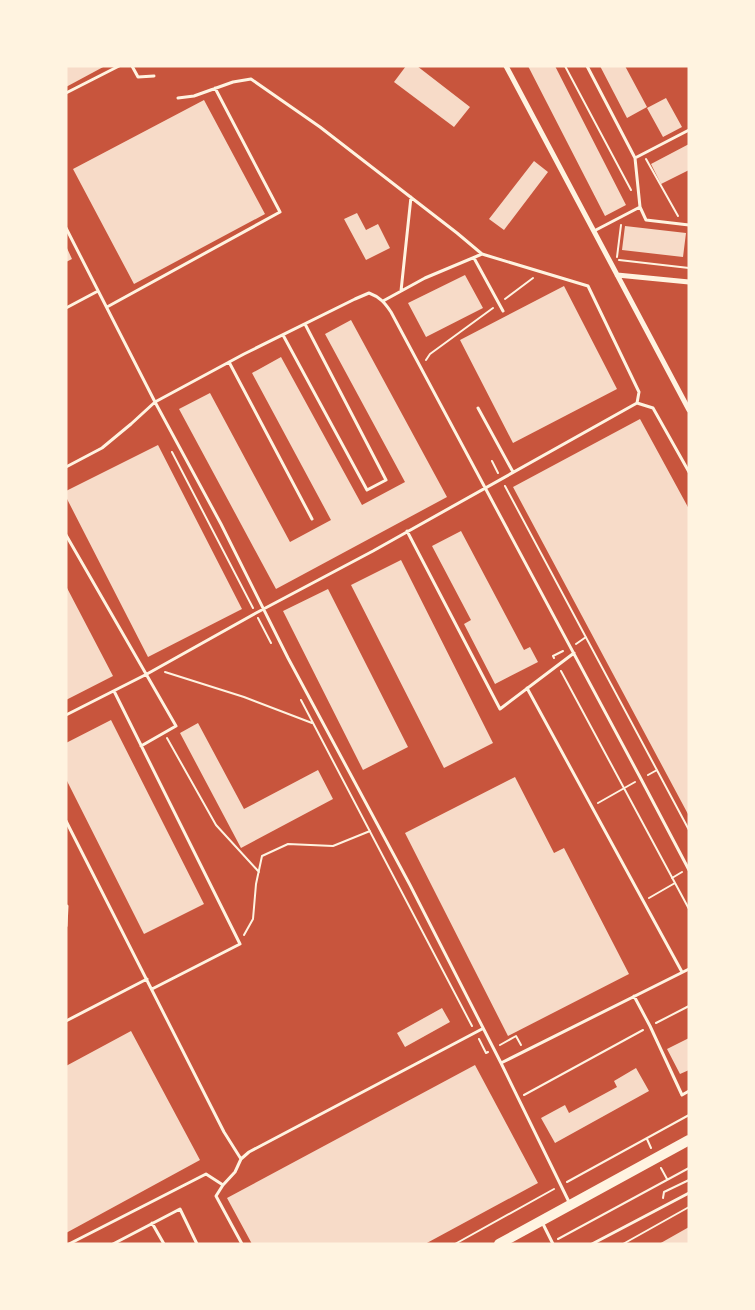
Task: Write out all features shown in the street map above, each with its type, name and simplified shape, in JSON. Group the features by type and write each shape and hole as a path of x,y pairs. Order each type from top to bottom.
{"main road":[{"path":"499,1244 689,1140"}],"street":[{"path":"506,66 689,410"},
{"path":"617,274 689,282"}],"lane":[{"path":"66,93 118,66"},
{"path":"132,66 138,77 154,76"},
{"path":"588,66 635,158 640,207 646,220 689,225"},
{"path":"178,98 194,96 233,82 251,80 320,127 482,254 588,286 639,392 638,403"},
{"path":"107,307 280,212 215,88"},
{"path":"635,158 689,130"},
{"path":"401,291 411,197"},
{"path":"594,231 640,207"},
{"path":"66,228 155,402 221,524 288,658 379,827 501,1063 571,1205"},
{"path":"383,301 425,278 482,254"},
{"path":"474,258 503,311"},
{"path":"66,308 98,290"},
{"path":"66,467 102,448 155,402 229,362 369,293 376,296 383,301 391,312 641,778 688,870"},
{"path":"283,335 367,490 386,480 305,324"},
{"path":"229,362 312,519"},
{"path":"66,715 147,674 638,403 653,408 689,472"},
{"path":"478,408 513,472"},
{"path":"408,531 500,709 574,653"},
{"path":"66,535 176,726 141,746"},
{"path":"527,688 682,972"},
{"path":"114,691 240,944 152,989"},
{"path":"66,821 224,1132 241,1159"},
{"path":"66,926 67,906"},
{"path":"501,1063 689,969"},
{"path":"66,1021 147,979"},
{"path":"634,996 682,1095 689,1092"},
{"path":"242,1244 216,1196 235,1172 241,1159 249,1152 482,1029"},
{"path":"69,1244 206,1174 223,1185"},
{"path":"592,1244 689,1192"},
{"path":"113,1244 180,1209 197,1244"},
{"path":"541,1221 553,1243"},
{"path":"152,1223 164,1244"}],"path":[{"path":"565,66 630,189"},
{"path":"643,154 683,224"},
{"path":"621,220 617,260 689,268"},
{"path":"420,366 430,354 541,272"},
{"path":"492,461 689,830"},
{"path":"586,638 553,656 689,909"},
{"path":"156,669 244,697 313,723"},
{"path":"164,733 216,825 259,872"},
{"path":"592,807 657,770"},
{"path":"240,944 252,919 256,884 262,856 288,844 333,846 379,827"},
{"path":"672,878 688,870"},
{"path":"643,901 675,883"},
{"path":"518,1098 689,1006"},
{"path":"455,1244 689,1115"},
{"path":"553,1243 689,1168"},
{"path":"661,1208 664,1192 689,1180"},
{"path":"623,1244 689,1207"}],"building":[{"path":"66,66 105,66 66,87"},
{"path":"406,66 417,66 470,107 454,127 394,82"},
{"path":"528,66 555,66 626,205 605,216"},
{"path":"600,66 625,66 647,107 627,118"},
{"path":"666,98 682,127 663,137 647,108"},
{"path":"204,100 265,214 134,284 73,169"},
{"path":"689,144 689,170 661,184 651,164"},
{"path":"534,161 548,172 504,230 489,219"},
{"path":"357,213 366,230 378,224 390,248 366,260 344,219"},
{"path":"625,226 686,233 683,257 622,250"},
{"path":"66,246 72,259 66,262"},
{"path":"465,275 483,308 426,337 408,303"},
{"path":"564,286 617,389 513,443 460,340"},
{"path":"351,320 447,497 276,589 179,409 210,393 290,542 331,520 252,373 281,357 362,505 405,482 325,334"},
{"path":"640,419 689,509 689,816 513,487"},
{"path":"158,445 242,609 148,657 66,497 66,491"},
{"path":"461,531 524,650 530,647 538,662 495,684 464,624 471,620 432,546"},
{"path":"401,560 493,743 444,768 351,585"},
{"path":"66,586 113,676 66,700"},
{"path":"328,589 408,747 363,770 283,611"},
{"path":"111,720 204,904 144,934 66,779 66,743"},
{"path":"198,723 244,809 318,770 333,799 241,848 180,733"},
{"path":"515,777 554,853 564,848 629,974 508,1036 405,833"},
{"path":"442,1008 450,1022 405,1047 397,1033"},
{"path":"131,1031 200,1160 66,1233 66,1066"},
{"path":"689,1038 689,1070 680,1074 667,1049"},
{"path":"475,1065 538,1183 425,1244 252,1244 227,1198"},
{"path":"636,1068 649,1091 555,1143 541,1118 565,1105 569,1113 617,1087 614,1081"},
{"path":"689,1227 689,1244 659,1244"}]}
